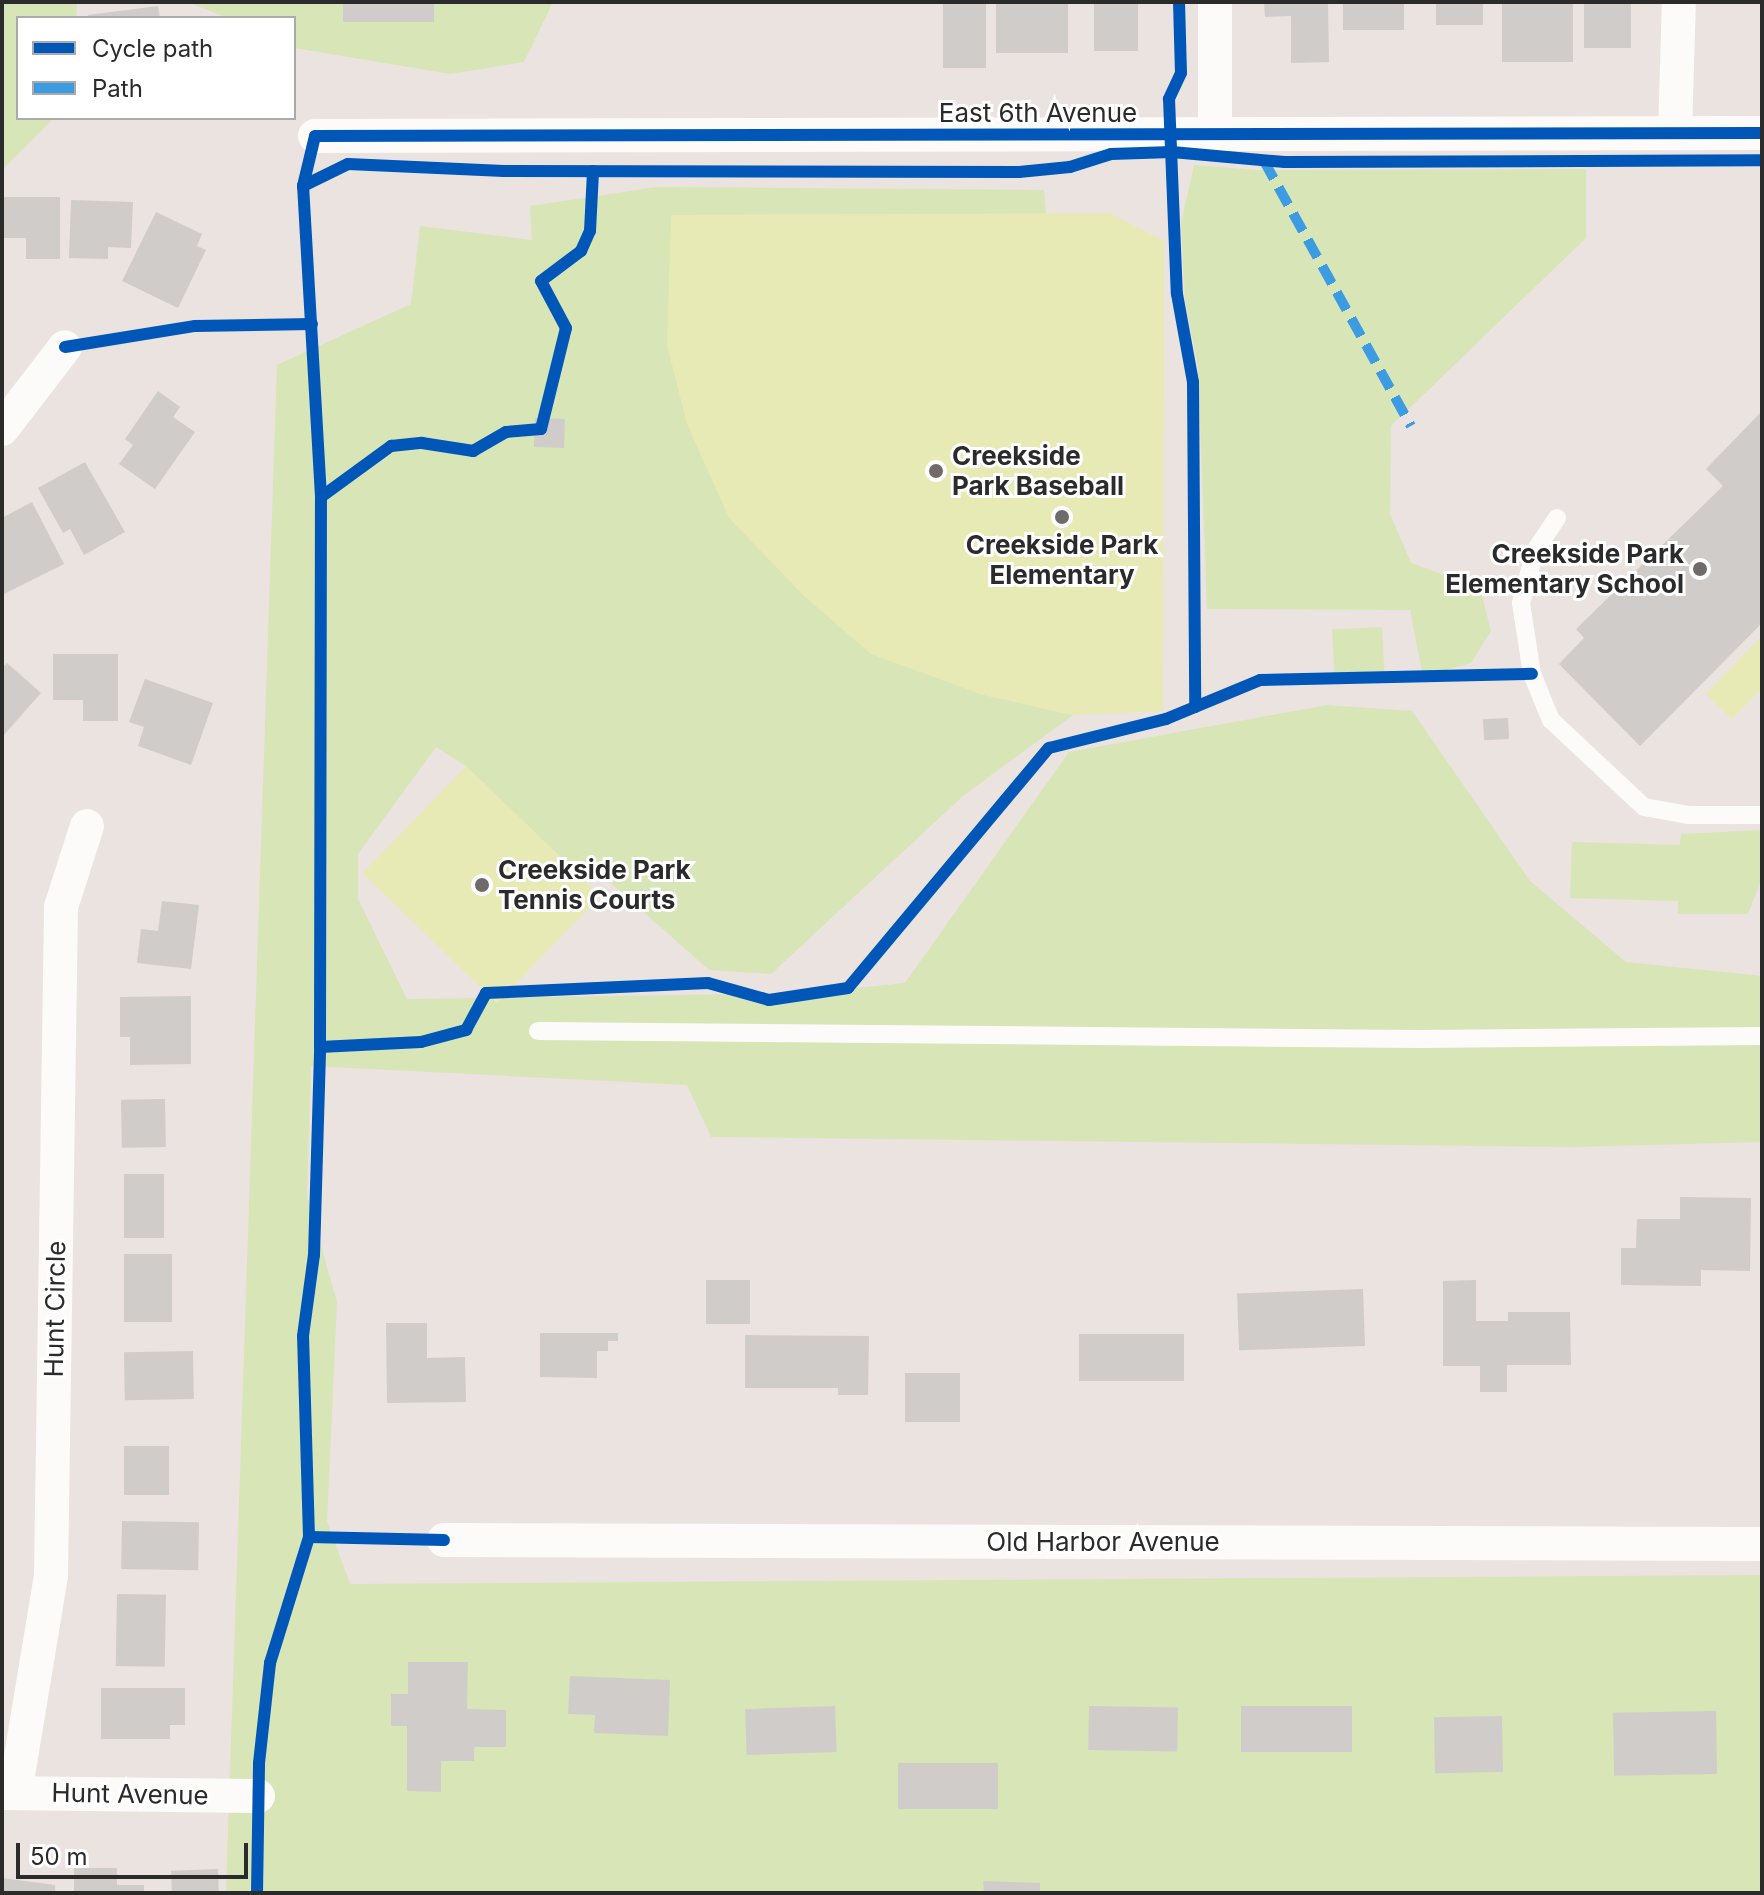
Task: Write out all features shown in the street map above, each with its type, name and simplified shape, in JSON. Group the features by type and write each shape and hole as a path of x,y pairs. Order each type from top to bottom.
{"street":[{"path":"1215,2 1215,134"},
{"path":"1675,133 1679,2"},
{"name":"East 6th Avenue","path":"315,136 1762,133"},
{"path":"2,429 65,347"},
{"name":"Hunt Circle","path":"8,1793 51,1575 61,907 87,826"},
{"name":"Old Harbor Avenue","path":"444,1540 1762,1544"},
{"name":"Hunt Avenue","path":"8,1793 258,1796"}],"lane":[{"path":"1557,518 1535,551 1521,603 1532,674 1551,720 1644,807 1689,815 1762,815"},
{"path":"538,1031 1420,1039 1762,1036"}],"green space":[{"path":"2,2 77,2 76,16 16,16 16,120 52,120 2,170"},
{"path":"187,2 553,2 524,62 450,74 296,48 296,16 223,16"},
{"path":"1194,165 1257,170 1586,169 1586,238 1391,426 1390,514 1411,563 1480,588 1491,631 1471,663 1423,677 1410,610 1207,609 1198,367 1185,301 1181,223"},
{"path":"657,187 1044,190 1046,214 671,215 980,694 1073,715 963,796 771,974 709,970 603,876 574,870 466,766 436,747 358,854 358,899 407,999 807,993 905,983 1069,752 1327,705 1412,711 1530,881 1626,962 1762,976 1762,1142 1573,1147 711,1137 687,1085 311,1066 307,1196 337,1302 327,1521 350,1584 1762,1575 1762,1893 226,1893 277,365 411,304 420,226 532,240 530,206"},
{"name":"Creekside Park Baseball","path":"1109,213 1164,241 1163,711 1073,715 980,694 871,654 804,596 729,518 687,424 667,345 671,215"},
{"path":"1382,627 1384,671 1334,674 1332,630"},
{"path":"1762,636 1762,688 1732,719 1706,694"},
{"name":"Creekside Park Tennis Courts","path":"466,766 601,896 497,1003 362,873"},
{"path":"1762,830 1762,878 1748,914 1678,914 1678,901 1570,898 1572,842 1680,845 1681,834"}],"building":[{"path":"343,2 434,2 434,22 343,22"},
{"path":"943,2 986,2 986,68 943,68"},
{"path":"996,2 1068,2 1068,53 996,53"},
{"path":"1094,2 1138,2 1138,51 1094,51"},
{"path":"1264,2 1328,2 1329,62 1291,63 1291,16 1265,17"},
{"path":"1343,2 1404,2 1404,30 1343,30"},
{"path":"1436,2 1483,2 1483,25 1436,25"},
{"path":"1502,2 1573,2 1573,62 1502,62"},
{"path":"1584,2 1631,2 1631,48 1584,48"},
{"path":"158,6 160,16 88,16"},
{"path":"2,197 60,197 60,259 26,259 26,238 2,238"},
{"path":"71,200 133,202 131,248 108,247 108,259 69,258"},
{"path":"156,212 202,234 197,246 206,250 178,308 122,281"},
{"path":"158,391 180,407 173,417 195,432 155,489 119,464 133,445 125,439"},
{"name":"Creekside Park Elementary School","path":"1762,411 1762,623 1640,746 1559,664 1584,638 1576,629 1723,486 1706,469"},
{"path":"535,418 565,419 564,448 534,447"},
{"path":"85,462 125,532 84,555 70,529 63,533 38,488"},
{"path":"32,502 64,564 2,595 2,518"},
{"path":"53,654 118,654 118,721 83,721 83,700 53,700"},
{"path":"7,663 41,693 2,737 2,668"},
{"path":"145,679 213,703 191,765 138,746 144,727 129,722"},
{"path":"1508,718 1509,739 1484,740 1483,719"},
{"path":"162,901 199,905 191,969 137,963 141,929 158,931"},
{"path":"191,996 191,1064 130,1065 130,1037 120,1037 120,997"},
{"path":"165,1099 166,1147 122,1148 121,1100"},
{"path":"124,1174 164,1174 164,1238 124,1238"},
{"path":"1680,1197 1751,1198 1750,1271 1701,1270 1701,1286 1621,1285 1621,1248 1636,1248 1637,1219 1680,1219"},
{"path":"124,1254 172,1254 172,1322 124,1322"},
{"path":"706,1280 750,1280 750,1324 706,1324"},
{"path":"1476,1280 1476,1321 1508,1321 1508,1312 1570,1312 1571,1365 1507,1365 1507,1392 1480,1392 1480,1366 1443,1366 1443,1281"},
{"path":"1363,1289 1365,1346 1239,1350 1237,1293"},
{"path":"386,1323 427,1323 427,1358 465,1357 466,1402 387,1403"},
{"path":"540,1333 618,1333 618,1341 608,1341 608,1351 597,1351 597,1378 540,1377"},
{"path":"1079,1334 1184,1334 1184,1381 1079,1381"},
{"path":"745,1335 869,1336 868,1395 838,1395 838,1388 745,1388"},
{"path":"193,1351 194,1399 125,1400 124,1352"},
{"path":"905,1373 960,1373 960,1422 905,1422"},
{"path":"124,1446 169,1446 169,1495 124,1495"},
{"path":"122,1521 199,1522 198,1570 121,1569"},
{"path":"117,1594 166,1595 165,1667 116,1666"},
{"path":"408,1662 468,1662 467,1709 506,1710 506,1747 474,1747 474,1761 441,1761 441,1792 407,1791 407,1726 391,1726 391,1694 408,1694"},
{"path":"570,1676 670,1680 668,1736 594,1733 595,1715 568,1714"},
{"path":"101,1688 185,1688 185,1725 170,1725 170,1739 101,1739"},
{"path":"835,1706 837,1752 747,1755 745,1709"},
{"path":"1089,1706 1178,1708 1177,1752 1088,1750"},
{"path":"1241,1706 1352,1706 1352,1752 1241,1752"},
{"path":"1716,1711 1717,1774 1614,1776 1613,1713"},
{"path":"1502,1716 1503,1772 1435,1773 1434,1717"},
{"path":"898,1763 998,1763 998,1809 898,1809"},
{"path":"74,1868 117,1868 117,1885 144,1885 144,1893 74,1893"},
{"path":"218,1869 219,1893 172,1893 171,1871"},
{"path":"2,1878 55,1885 55,1893 2,1893"},
{"path":"983,1881 1040,1883 1040,1893 984,1893"}],"marked path":[{"path":"1264,161 1411,426"}],"cycle path":[{"path":"1179,2 1181,73 1169,99 1177,294 1193,382 1195,707"},
{"path":"257,1893 259,1763 270,1663 309,1537 303,1336 314,1255 320,1047 321,497 303,186 315,136 1762,133"},
{"path":"303,186 348,164 504,171 1019,172 1070,167 1111,154 1172,152 1285,162 1762,160"},
{"path":"321,497 391,446 422,443 473,451 506,432 541,429 566,328 541,281 581,251 590,231 593,171"},
{"path":"65,347 195,326 312,324"},
{"path":"320,1047 421,1042 466,1030 486,993 708,983 769,1000 848,988 1049,748 1166,719 1260,680 1532,674"},
{"path":"309,1537 444,1540"}],"place":[{"name":"Creekside Park Baseball","path":"936,471"},
{"name":"Creekside Park Elementary","path":"1062,517"},
{"name":"Creekside Park Elementary School","path":"1700,569"},
{"name":"Creekside Park Tennis Courts","path":"482,885"}]}
